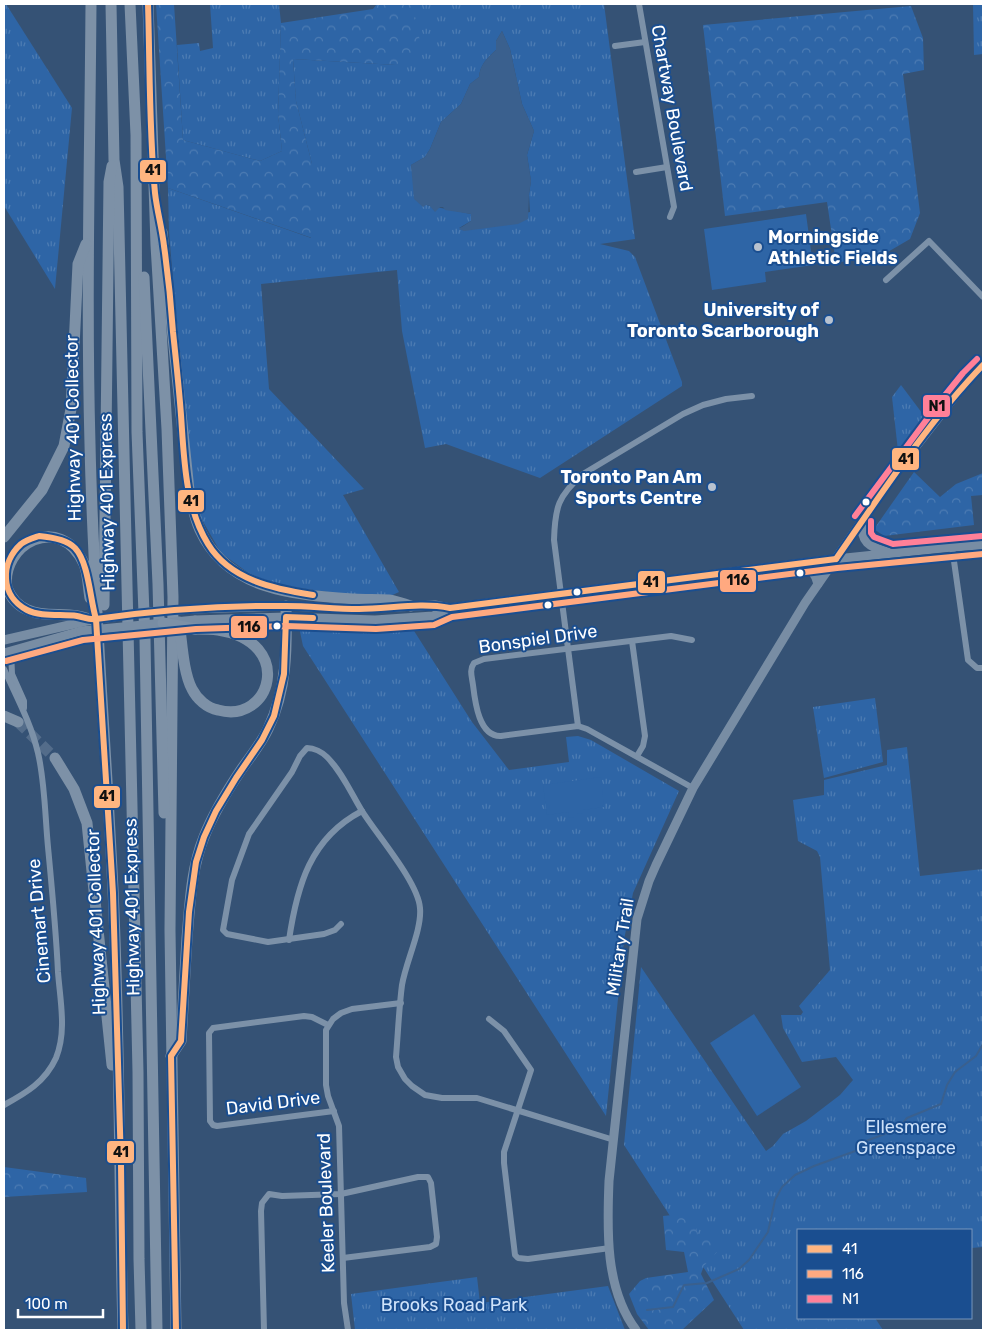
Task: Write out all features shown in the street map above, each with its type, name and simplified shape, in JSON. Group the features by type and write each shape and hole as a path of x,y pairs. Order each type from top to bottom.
{"highway":[{"name":"Highway 401 Collector","path":"91,4 90,446 86,623 113,893 121,1164 123,1330"},
{"name":"Highway 401 Express","path":"111,4 114,160 118,187 138,1072 141,1330"},
{"name":"Highway 401 Express","path":"130,4 136,135 137,432 145,639 157,1330"},
{"path":"148,4 156,245 167,429 173,597 170,930 176,1330"},
{"path":"136,135 158,584 166,916 170,930"},
{"path":"86,623 104,606 108,182 114,160"},
{"path":"155,194 165,251 189,490 194,514 209,546 241,577 255,583 295,593 356,600 390,600 411,606"},
{"path":"4,537 42,490 64,446 71,409 78,264 89,235"},
{"path":"38,536 57,538 74,548 84,564 92,606 86,623 28,610 18,604 9,594 4,582 4,568 11,554 23,542 38,536"},
{"path":"163,623 196,624 236,635 258,647 268,666 265,690 250,706 235,712 212,709 200,700 192,688 187,673 177,607 173,597"},
{"path":"172,1056 181,1041 189,908 197,857 211,820 235,779 268,730 275,711 281,694 284,675 287,645 286,612"},
{"path":"4,716 21,717"},
{"path":"55,758 74,789 87,823 121,1164"}],"main road":[{"name":"Military Trail","path":"636,1330 620,1300 614,1278 607,1217 609,1181 637,919 649,881 693,788 818,584 949,404 983,365"},
{"path":"862,521 861,531 865,541 881,550 892,553"},
{"path":"4,640 147,612 193,609 286,612 379,620 433,616 450,608 892,553 983,546"},
{"path":"802,565 814,573 818,584"},
{"path":"196,624 286,612 435,605 450,608"},
{"path":"8,652 86,623 163,623"}],"street":[{"name":"Chartway Boulevard","path":"639,4 674,207 670,217"},
{"path":"615,46 645,42"},
{"path":"636,172 667,166"},
{"path":"886,280 929,241 983,297"},
{"path":"578,726 554,540 555,514 563,496 570,485 583,474 683,414 703,405 726,399 752,396"},
{"path":"952,547 968,660 977,668 983,668"},
{"name":"Bonspiel Drive","path":"692,640 671,636 478,660 471,666 471,673 476,709 482,722 492,734 501,736 578,726 592,730 693,788"},
{"path":"632,641 645,736 643,746 637,756"},
{"name":"Cinemart Drive","path":"8,652 12,674 24,701 21,717"},
{"name":"Cinemart Drive","path":"4,669 21,717 36,746 43,781 62,1030 55,1059 48,1072 29,1092 4,1105"},
{"path":"340,924 335,930 326,934 262,942 228,934 223,930 232,880 249,834 307,748 317,750 333,764 410,880 420,903 420,921 402,985 396,1057 401,1074 412,1086 425,1095 442,1098 477,1098 614,1140"},
{"path":"289,940 296,899 308,866 335,828 362,810"},
{"path":"328,1025 333,1018 342,1012 401,1003"},
{"name":"David Drive","path":"328,1025 312,1017 304,1016 215,1027 210,1030 210,1121 213,1125 334,1110"},
{"path":"489,1019 504,1031 531,1070 505,1144 504,1163 515,1255 518,1258 528,1259 610,1248"},
{"name":"Keeler Boulevard","path":"328,1025 325,1038 326,1085 339,1126 344,1303 348,1330"},
{"path":"264,1330 261,1211 264,1199 269,1194 282,1196 341,1194 418,1177 428,1178 431,1183 437,1237 436,1244 430,1248 343,1258"}],"green space":[{"path":"4,4 6,4 72,108 55,289 4,206"},
{"path":"156,4 174,4 183,140 260,161 282,151 278,114 281,23 373,9 377,4 411,4 422,49 396,65 293,59 296,101 312,164 312,238 168,188"},
{"path":"210,4 279,4 281,23 278,114 282,151 260,161 183,140 177,45 199,43 200,51 213,48"},
{"path":"410,4 604,4 635,239 600,244 629,251 635,257 682,386 540,478 446,444 425,448 402,331 397,270 261,284 269,389 364,489 343,495 399,592 386,598 356,596 292,587 254,577 221,553 201,518 194,490 180,362 169,232 168,188 311,238 312,164 296,101 293,59 396,65","holes":["502,31 510,49 522,104 534,131 527,155 531,181 529,194 530,212 459,228 471,221 471,214 426,205 413,177 411,165 425,157 441,122 461,104 470,84 479,77 484,62 496,50 496,41"]},
{"path":"973,4 983,4 983,54 974,55"},
{"path":"911,6 923,38 924,70 903,74 920,213 910,239 886,253 836,263 827,202 725,216 703,25"},
{"name":"Morningside Athletic Fields","path":"806,214 813,265 765,272 766,282 712,290 704,229"},
{"path":"901,385 925,417 898,451 892,397"},
{"path":"914,472 940,497 956,484 983,473 983,495 971,496 974,525 884,536 874,529"},
{"path":"298,622 409,623 472,722 509,770 569,762 566,737 578,736 591,740 679,791 633,893 624,940 606,1116 303,646"},
{"path":"875,698 883,762 824,778 813,707"},
{"name":"Ellesmere Greenspace","path":"907,747 920,876 983,869 983,1247 972,1248 972,1229 797,1229 797,1319 876,1319 883,1330 744,1330 624,1145 641,967 766,1151 783,1134 806,1121 840,1095 853,1080 836,1057 802,1062 783,1028 781,1015 801,1015 803,1012 799,1006 830,970 820,857 817,851 798,841 793,800 824,795 824,780 887,765 887,750"},
{"path":"601,777 604,807 583,810 583,813 577,814 577,811 574,811 574,817 569,818 568,812 547,815 543,785"},
{"path":"754,1014 801,1087 757,1116 710,1043"},
{"path":"4,1167 86,1178 87,1192 4,1197"},
{"path":"691,1213 699,1237 716,1239 719,1249 707,1263 701,1274 714,1300 682,1330 649,1330 637,1314 629,1294 640,1281 646,1278 688,1272 684,1252 666,1250 663,1216"},
{"name":"Brooks Road Park","path":"477,1277 480,1303 608,1286 625,1330 355,1330 351,1294"}],"shaded area":[{"path":"502,31 510,49 522,104 534,131 527,155 531,181 528,219 518,224 464,231 459,229 471,221 471,214 445,210 443,207 440,207 435,212 429,205 423,207 414,199 411,165 425,157 441,122 461,104 470,84 479,77 484,62 496,50 496,41"}],"waterway":[{"path":"647,1310 673,1307 684,1285 707,1283 739,1269 749,1260 768,1232 775,1200 782,1187 795,1175 858,1150 866,1141 898,1129 907,1118 941,1104 947,1085 955,1072 976,1056 983,1044"}],"tunnel":[{"path":"18,722 55,758"}],"transit line":[{"name":"41","path":"148,4 153,170 168,278 185,465 190,498 200,530 217,556 228,566 254,581 268,586 313,595"},
{"name":"N1","path":"855,516 942,399 977,359"},
{"name":"41","path":"836,559 925,434 983,365"},
{"name":"N1","path":"871,521 871,533 874,537 893,544 982,536"},
{"name":"41","path":"39,536 67,542 80,555 86,572 96,619 32,612 18,604 12,596 6,579 9,560 21,544 39,536"},
{"name":"116","path":"6,661 83,640 196,629 286,626 376,629 434,625 452,617 837,568 983,554"},
{"name":"41","path":"96,619 143,613 238,606 359,609 439,606 450,608 836,559"},
{"name":"41","path":"176,1330 171,1056 181,1041 189,912 196,862 204,837 216,811 262,740 274,716 284,674 286,617 313,618"},
{"name":"41","path":"96,619 113,893 121,1164 123,1330"}],"place":[{"name":"Morningside Athletic Fields","path":"758,247"},
{"name":"University of Toronto Scarborough","path":"829,320"},
{"name":"Toronto Pan Am Sports Centre","path":"712,487"}]}
